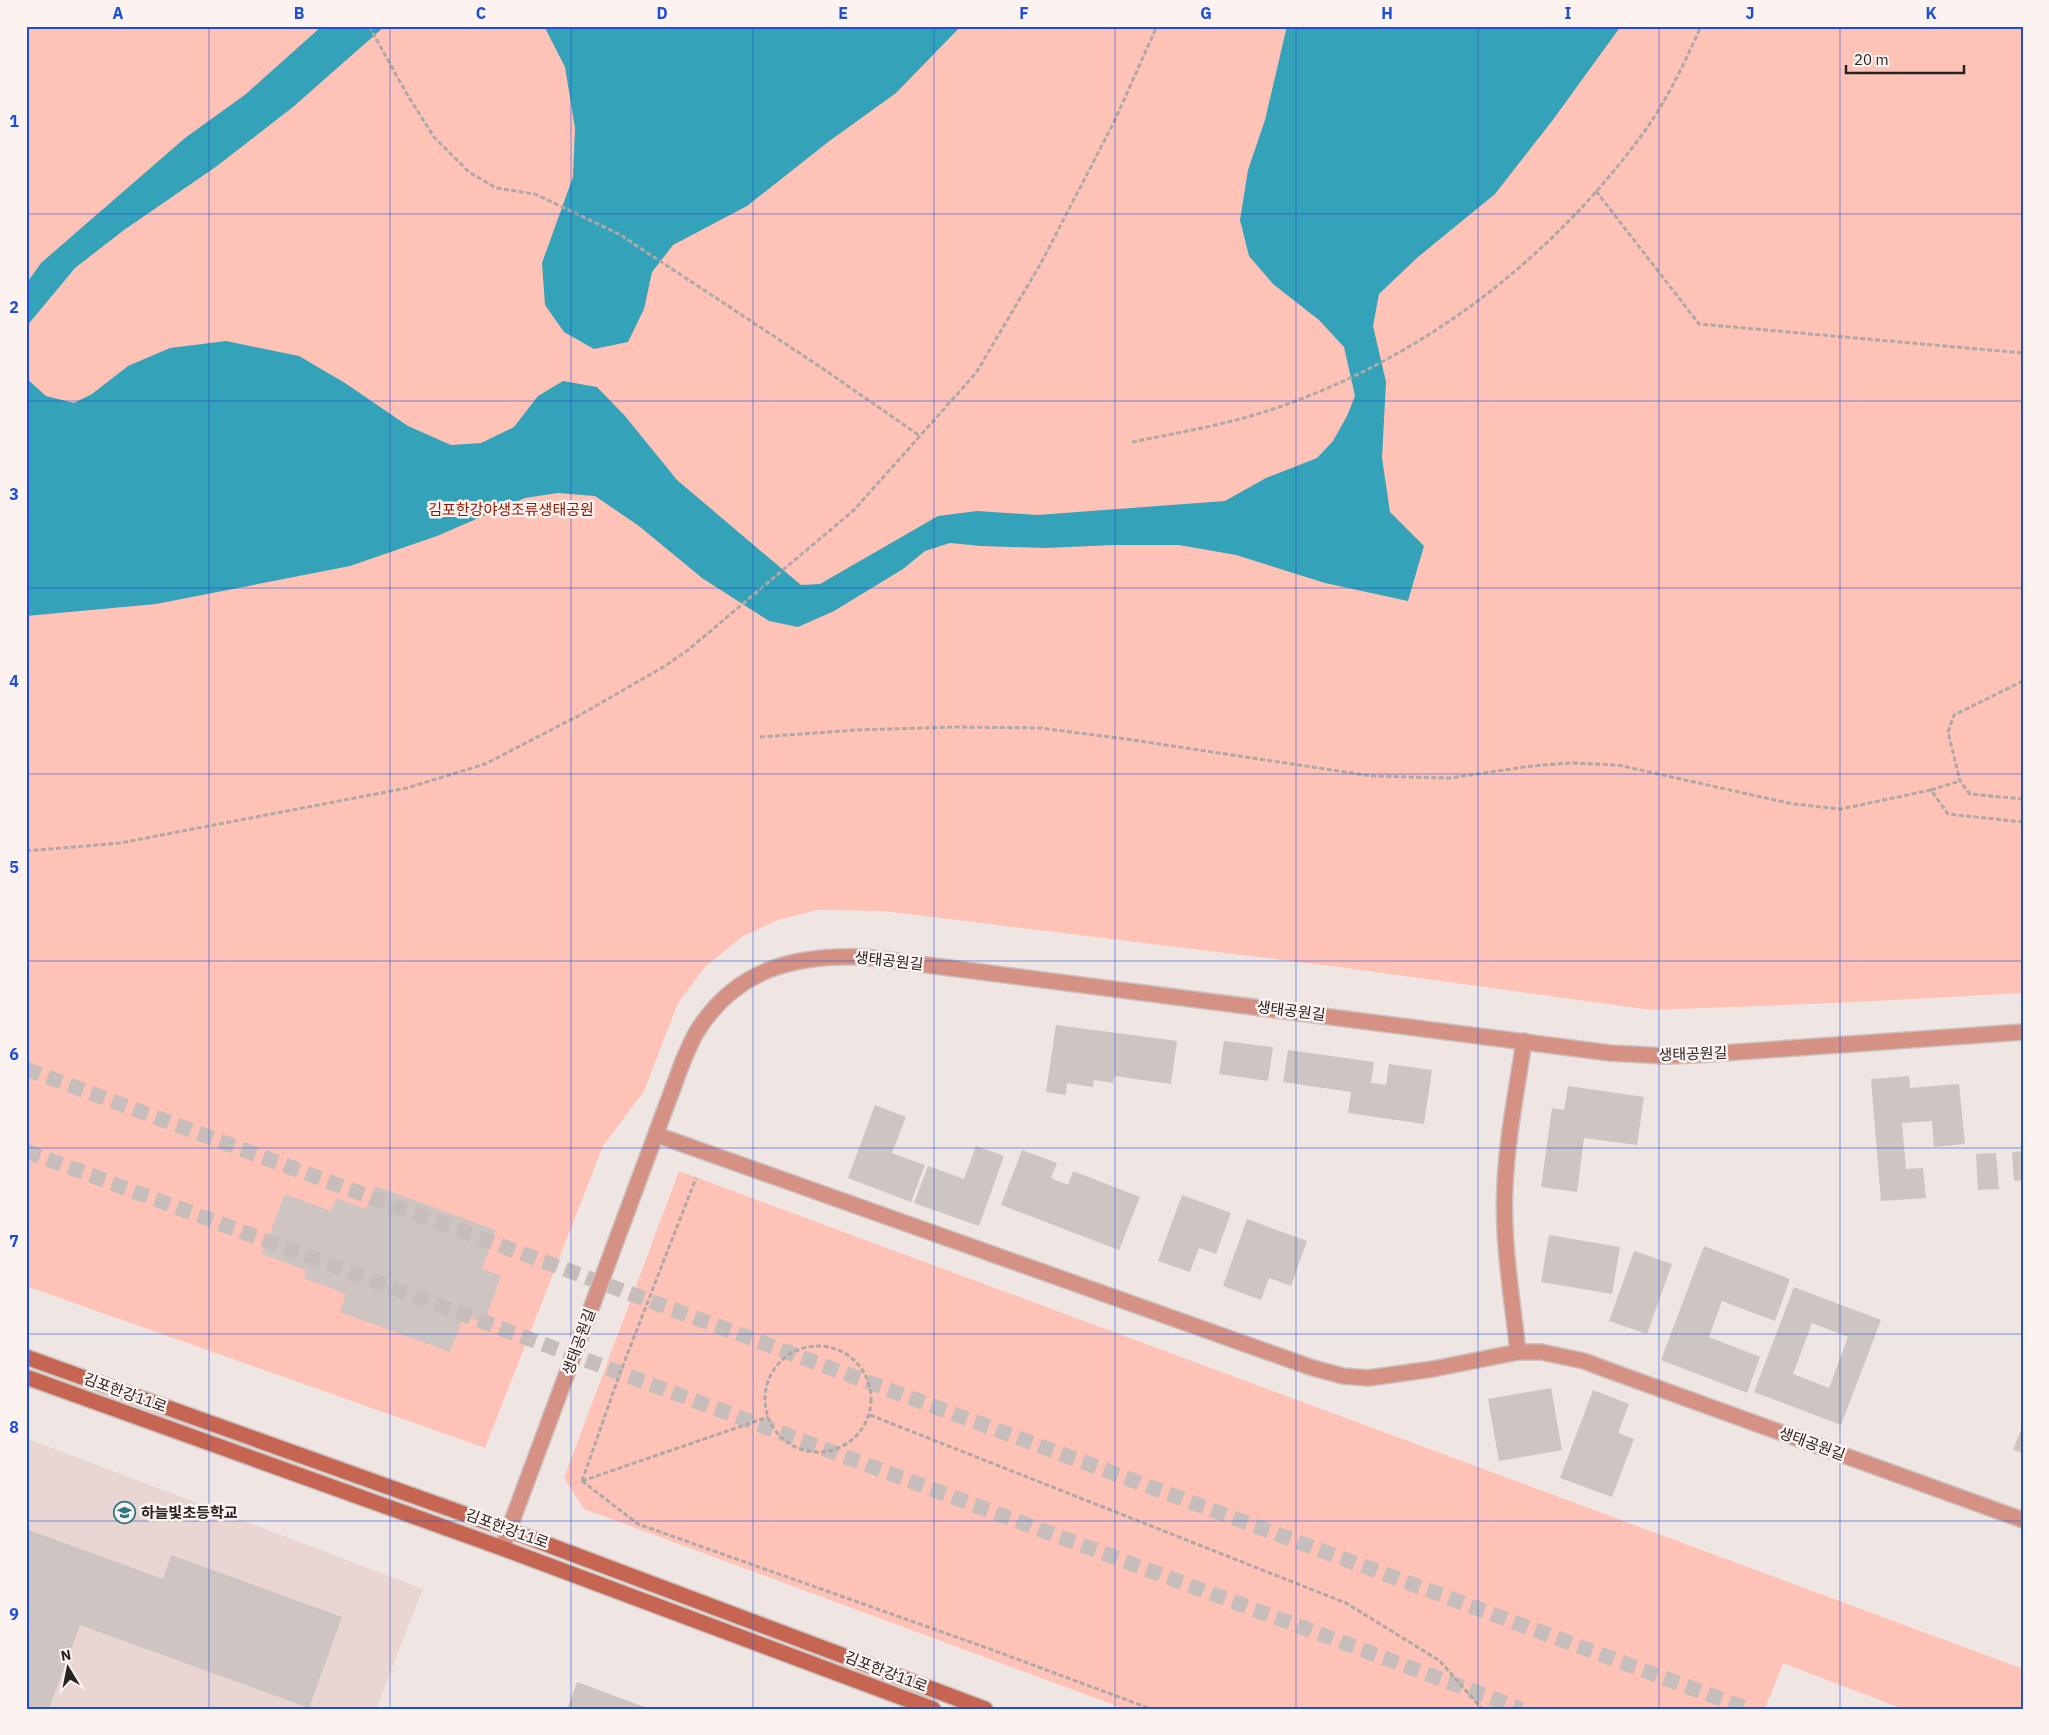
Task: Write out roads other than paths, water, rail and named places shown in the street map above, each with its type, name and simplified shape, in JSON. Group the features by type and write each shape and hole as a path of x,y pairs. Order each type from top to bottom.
{"main road":[{"name":"김포한강11로","path":"26,1357 509,1530 985,1709"},
{"name":"김포한강11로","path":"26,1377 502,1548 933,1709"}],"street":[{"name":"생태공원길","path":"502,1548 683,1061 695,1035 709,1014 727,996 750,978 776,966 806,958 865,957 1610,1052 1666,1056 2023,1032"},
{"path":"1518,1352 1507,1252 1505,1186 1507,1150 1524,1041"},
{"name":"생태공원길","path":"657,1135 1303,1364 1343,1376 1368,1378 1396,1375 1518,1352 1541,1352 1584,1361 2023,1520"}],"water":[{"path":"322,26 385,26 293,107 217,166 124,230 75,268 26,327 26,284 41,263 185,138 246,94"},
{"path":"544,26 961,26 896,93 828,142 747,206 673,245 652,272 644,309 628,342 594,349 564,332 545,305 542,263 573,177 575,128 565,67"},
{"path":"1287,26 1621,26 1552,121 1495,194 1418,257 1379,294 1373,326 1386,382 1382,458 1390,512 1424,546 1408,601 1325,583 1236,555 1179,545 1045,548 950,543 925,551 903,569 834,611 798,627 769,621 702,578 639,526 595,496 558,493 525,498 437,536 350,566 156,604 26,616 26,378 46,396 74,403 92,394 128,366 170,348 226,341 299,356 345,383 408,426 451,445 481,443 514,427 538,396 563,381 597,387 625,416 677,480 801,585 820,584 938,516 977,511 1037,515 1225,501 1266,478 1317,458 1333,441 1347,416 1355,396 1344,347 1319,320 1273,284 1249,256 1240,220 1248,170 1265,120"}],"tunnel":[{"path":"26,1069 1748,1709"},
{"path":"26,1151 1521,1709"}],"place":[{"name":"하늘빛초등학교","path":"125,1513"}],"park label":[{"name":"김포한강야생조류생태공원","path":"511,510"}]}
